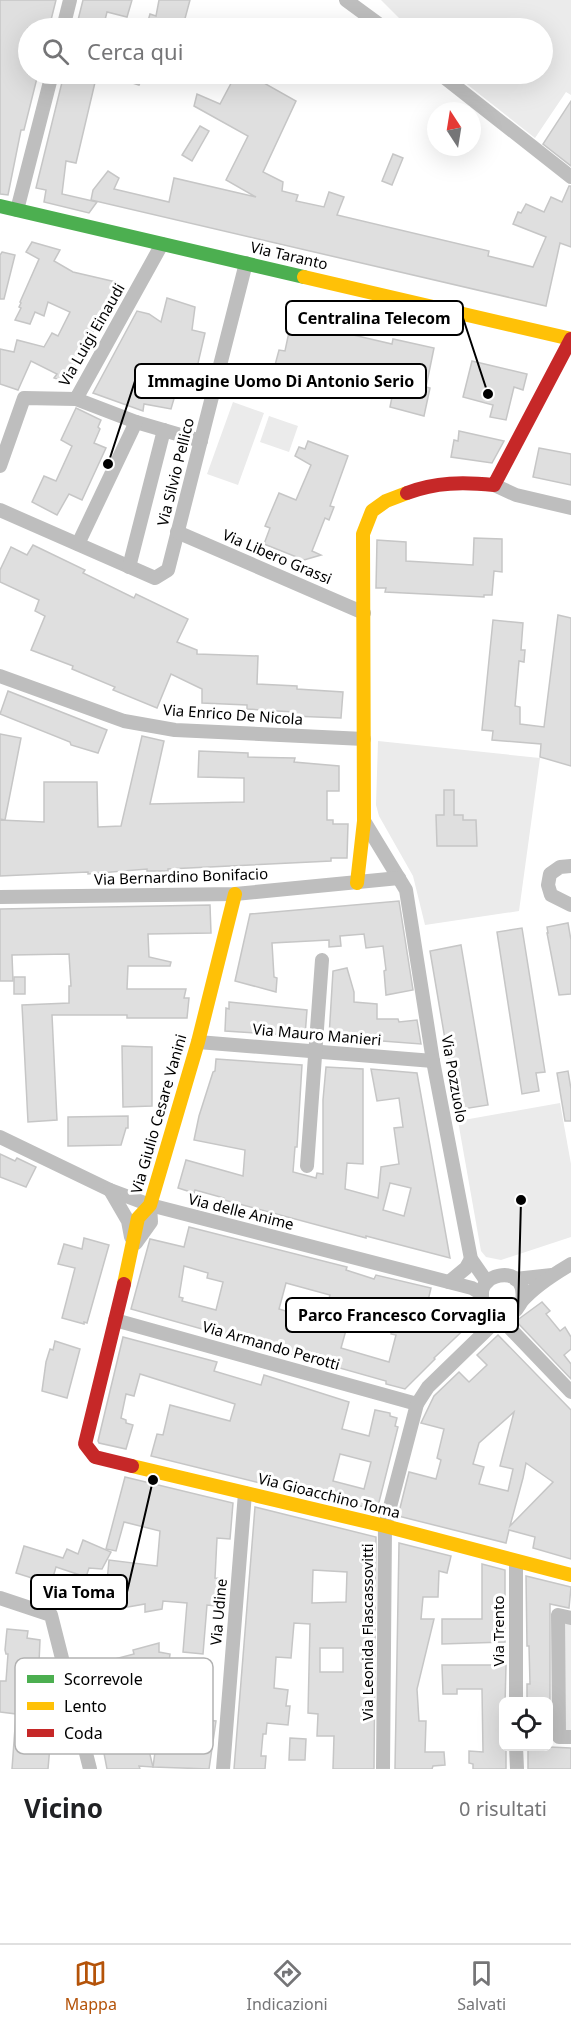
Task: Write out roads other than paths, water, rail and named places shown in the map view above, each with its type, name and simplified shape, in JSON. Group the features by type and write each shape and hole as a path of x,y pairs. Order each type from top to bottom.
{"street":[{"path":"66,18 70,0"},
{"path":"346,0 370,18"},
{"path":"17,210 49,84"},
{"path":"453,84 571,177"},
{"name":"Via Taranto","path":"0,206 571,339"},
{"name":"Via Luigi Einaudi","path":"0,466 24,398 76,399 162,244"},
{"name":"Via Silvio Pellico","path":"129,567 155,578 168,570 246,263"},
{"path":"494,485 571,339"},
{"path":"76,399 136,422 201,441"},
{"path":"78,544 136,422"},
{"path":"0,510 129,567 164,430"},
{"path":"357,883 364,821 363,534 372,511 386,501 426,486 461,482 494,485 516,495 571,508"},
{"name":"Via Libero Grassi","path":"177,532 364,613"},
{"name":"Via Enrico De Nicola","path":"0,676 124,721 175,730 364,739"},
{"name":"Via Pozzuolo","path":"364,821 406,890 433,1061 471,1259 485,1288"},
{"path":"571,866 560,867 550,874 548,885 551,895 571,905"},
{"name":"Via Bernardino Bonifacio","path":"0,897 235,894 399,878"},
{"name":"Via Giulio Cesare Vanini","path":"85,1444 138,1218 150,1205 198,1042 235,894"},
{"path":"308,1166 322,960"},
{"name":"Via Mauro Manieri","path":"198,1042 433,1061"},
{"name":"Via delle Anime","path":"0,1137 110,1190 150,1205 472,1288 485,1288"},
{"path":"110,1190 128,1221 133,1247"},
{"path":"449,1282 466,1268 471,1259"},
{"path":"499,1315 514,1311 552,1275 571,1264"},
{"path":"522,1301 522,1289 510,1276 498,1275 485,1288 486,1306 499,1315 571,1392"},
{"path":"515,1279 552,1275"},
{"name":"Via Leonida Flascassovitti","path":"383,1769 385,1526 417,1404 428,1387 495,1322 499,1315"},
{"name":"Via Armando Perotti","path":"115,1320 417,1404"},
{"name":"Via Gioacchino Toma","path":"85,1444 95,1457 385,1526 571,1575"},
{"name":"Via Udine","path":"223,1769 245,1493"},
{"name":"Via Trento","path":"516,1561 516,1697"},
{"path":"0,1598 51,1615 62,1658"},
{"path":"571,1618 558,1615 559,1737 571,1737"},
{"path":"516,1751 517,1769"},
{"path":"86,1754 90,1769"}],"place":[{"name":"Centralina Telecom","path":"488,394"},
{"name":"Immagine Uomo Di Antonio Serio","path":"108,464"},
{"name":"Parco Francesco Corvaglia","path":"521,1200"},
{"name":"Via Toma","path":"153,1480"}]}
